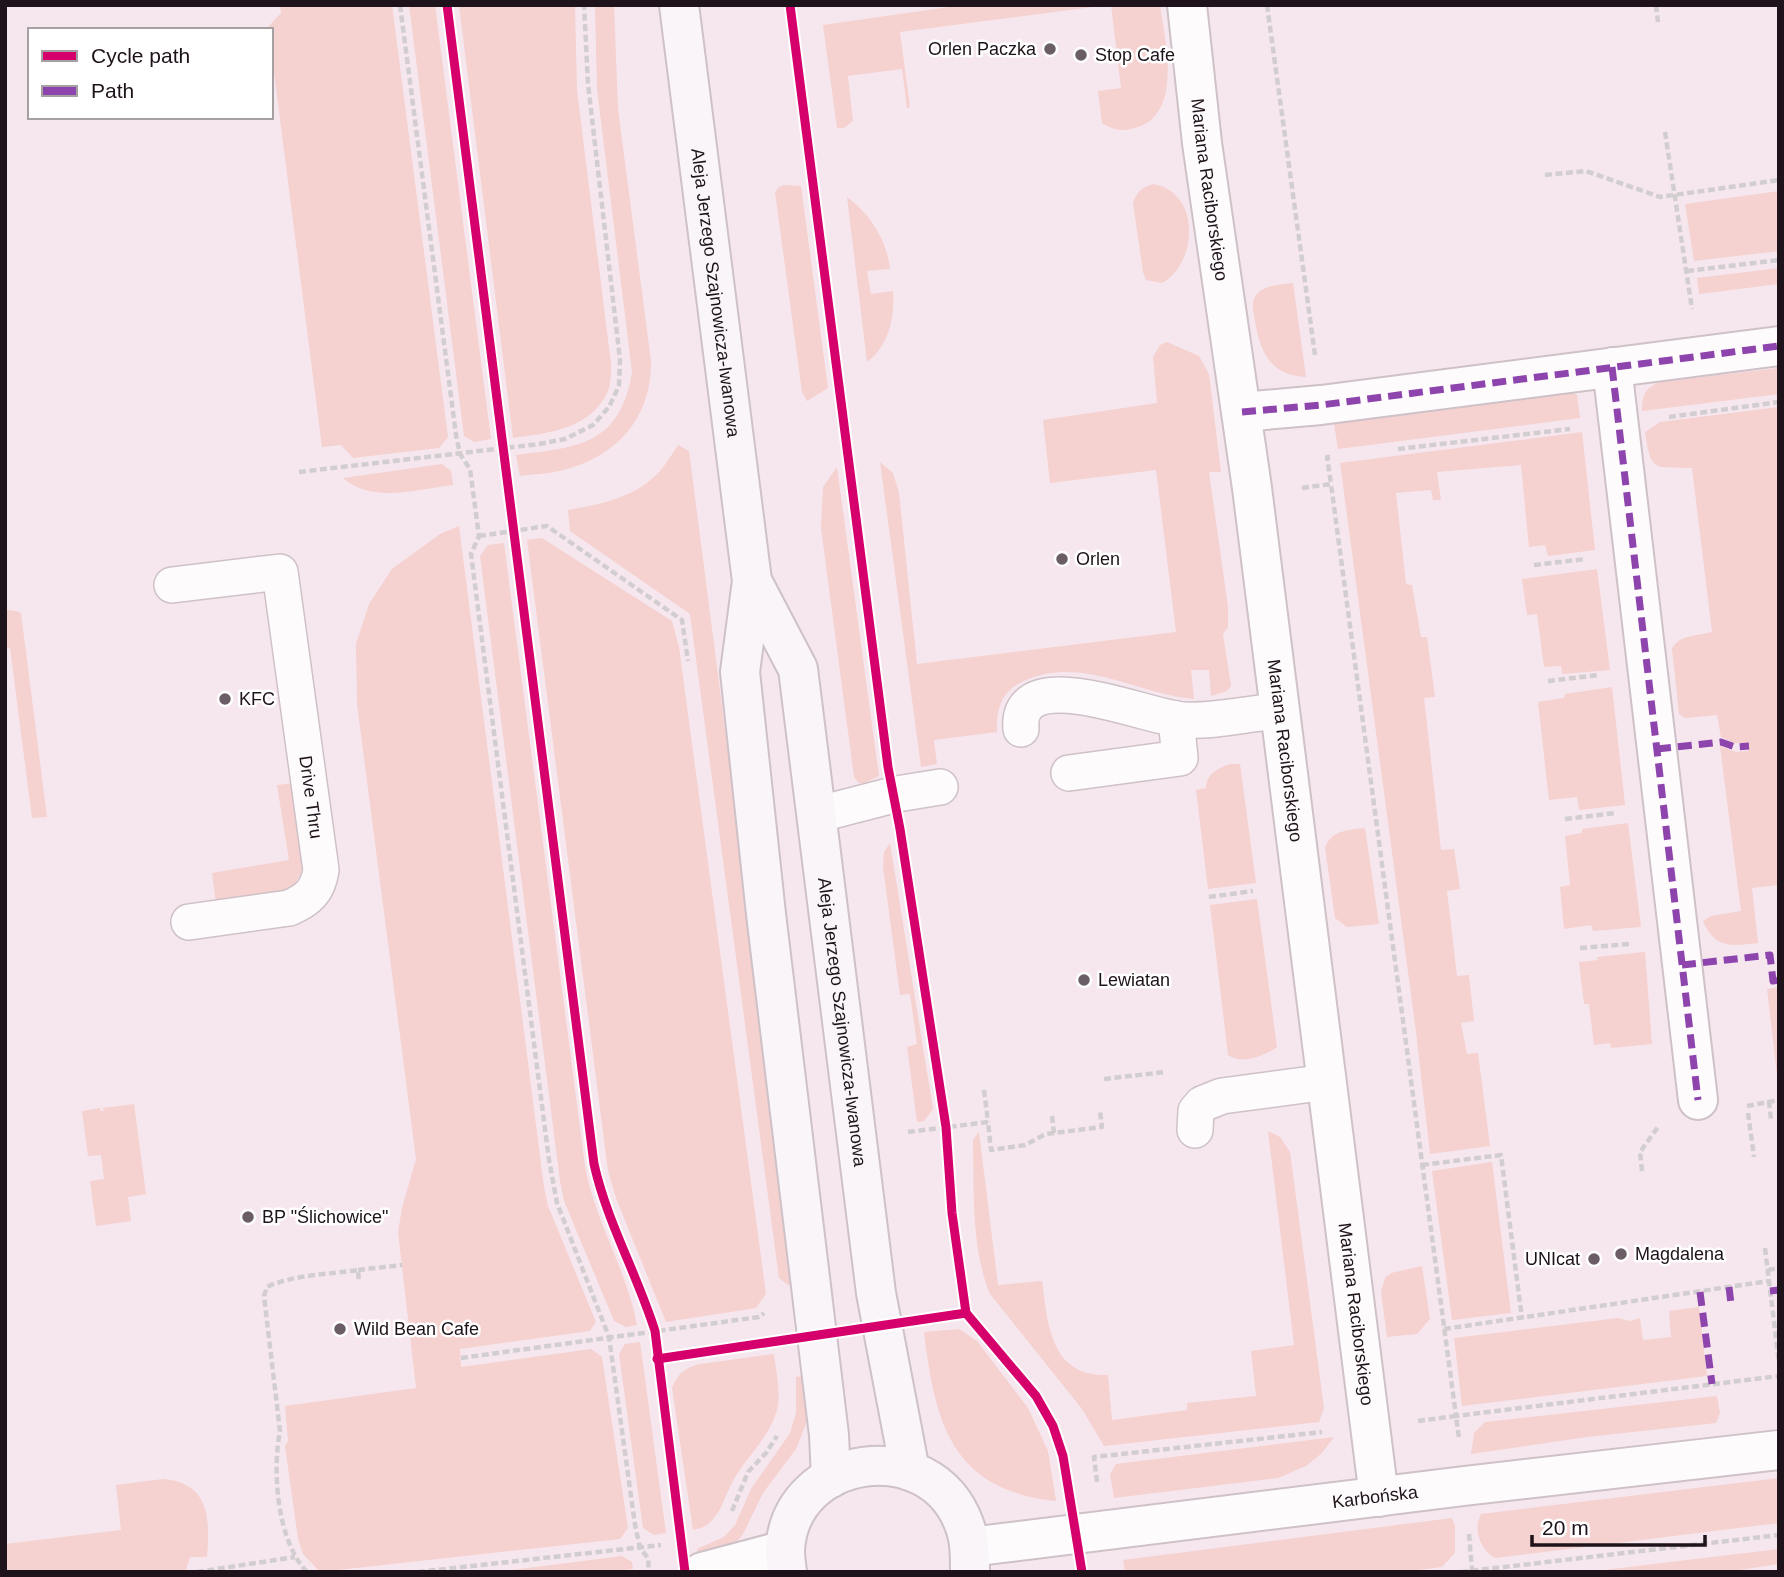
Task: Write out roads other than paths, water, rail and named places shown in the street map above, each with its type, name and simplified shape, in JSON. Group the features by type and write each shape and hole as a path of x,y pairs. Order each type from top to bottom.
{"main road":[{"name":"Aleja Jerzego Szajnowicza-Iwanowa","path":"679,5 752,581 740,672 767,928 829,1435 831,1478"},
{"name":"Aleja Jerzego Szajnowicza-Iwanowa","path":"752,581 798,669 876,1293 910,1471"},
{"path":"786,1561 792,1521 808,1496 831,1478 850,1469 870,1465 890,1465 910,1471 933,1483 951,1501 963,1523 970,1559"}],"street":[{"name":"Mariana Raciborskiego","path":"1188,5 1202,143 1242,412 1379,1497"},
{"path":"1242,412 1321,405 1779,346"},
{"path":"1612,366 1698,1100"},
{"name":"Karbońska","path":"970,1559 1379,1497 1779,1450"},
{"path":"702,1572 786,1561"}],"lane":[{"name":"Drive Thru","path":"172,585 280,572 321,870 320,880 312,895 304,902 289,908 189,922"},
{"path":"1021,729 1020,716 1026,706 1040,696 1053,694 1072,694 1176,719 1280,711"},
{"path":"1069,773 1180,758 1176,719"},
{"path":"816,815 897,794 940,787"},
{"path":"1195,1130 1196,1111 1210,1099 1327,1082"}],"place":[{"name":"Orlen Paczka","path":"1050,49"},
{"name":"Stop Cafe","path":"1081,55"},
{"name":"Orlen","path":"1062,559"},
{"name":"KFC","path":"225,699"},
{"name":"Lewiatan","path":"1084,980"},
{"name":"BP \"Ślichowice\"","path":"248,1217"},
{"name":"Magdalena","path":"1621,1254"},
{"name":"UNIcat","path":"1594,1259"},
{"name":"Wild Bean Cafe","path":"340,1329"}]}
